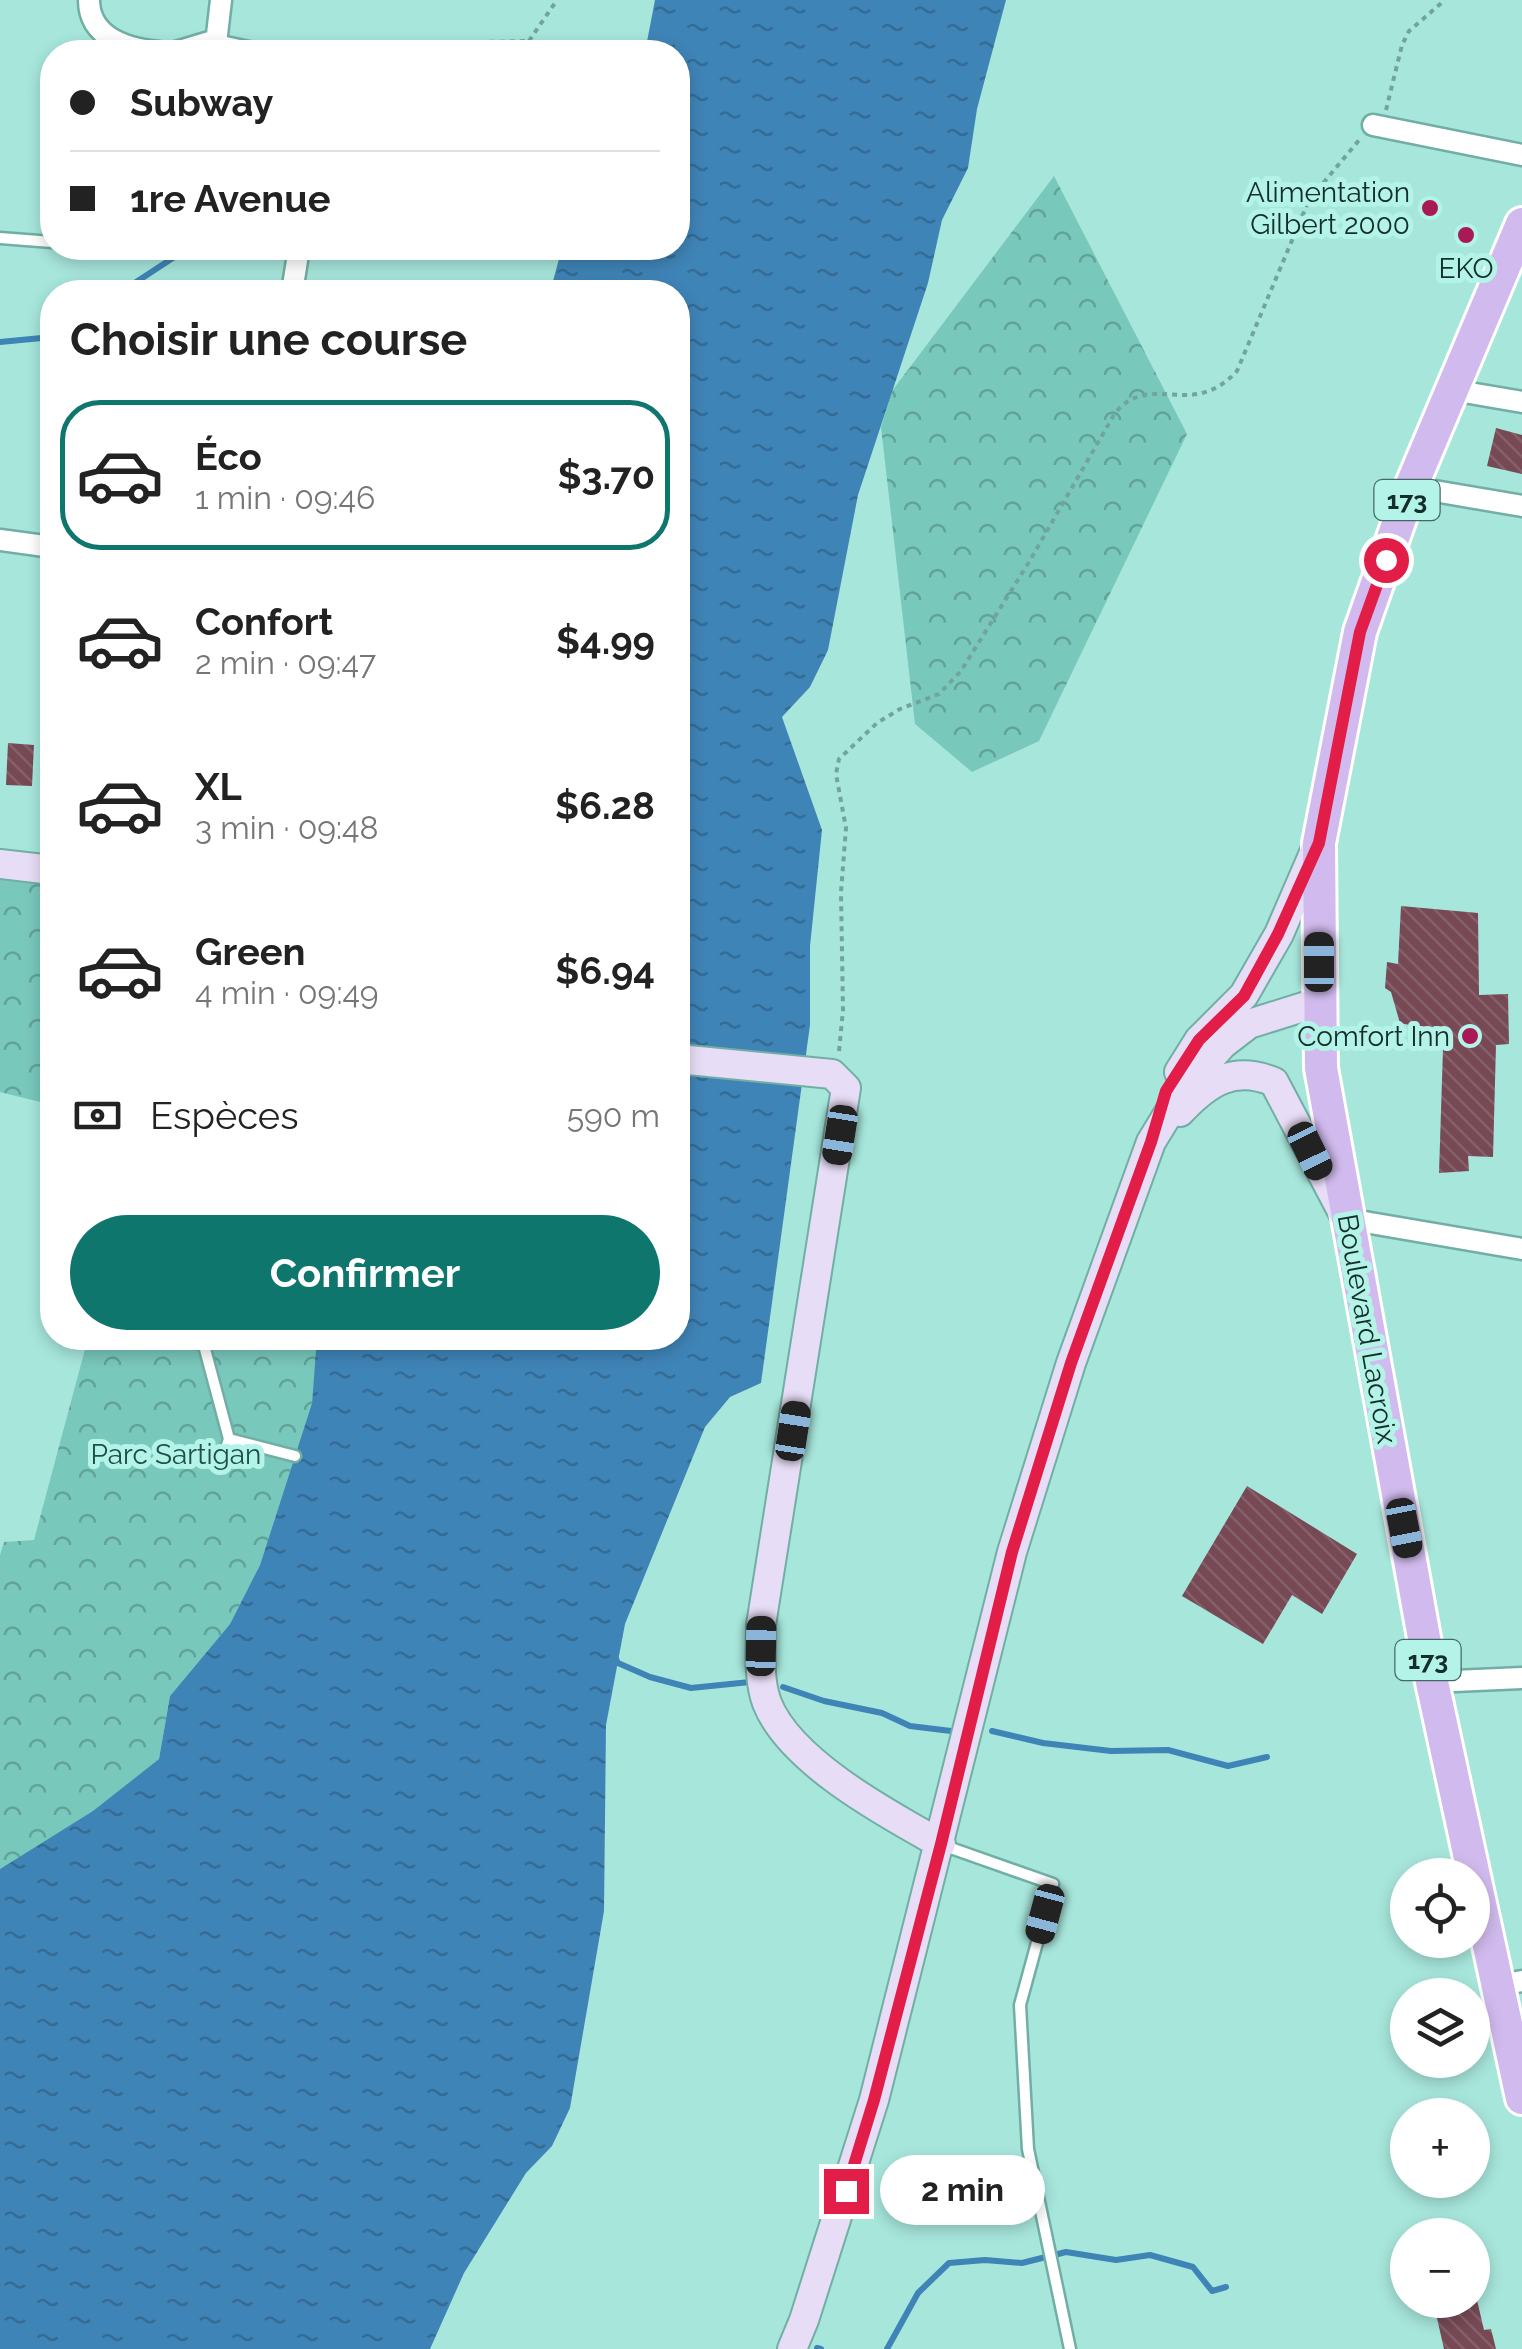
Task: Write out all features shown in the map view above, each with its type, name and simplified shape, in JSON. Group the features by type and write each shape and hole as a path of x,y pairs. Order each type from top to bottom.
{"main road":[{"name":"Boulevard Lacroix","path":"1521,228 1411,488 1360,632 1319,843 1318,1002 1321,1068 1432,1682 1510,1983 1522,2098"},
{"path":"792,2349 874,2100 1012,1552 1071,1363 1166,1091 1199,1040 1244,996 1278,934 1319,843"},
{"path":"0,864 40,869"},
{"path":"1151,1142 1187,1083 1223,1044 1249,1024 1318,1002"},
{"path":"690,1060 834,1076 846,1088 762,1626 760,1666 768,1704 786,1732 824,1770 868,1803 941,1844"},
{"path":"1151,1142 1196,1095 1232,1074 1253,1073 1274,1082 1347,1219"}],"street":[{"path":"89,0 89,8 104,36 112,40"},
{"path":"217,40 220,0"},
{"path":"1373,125 1522,155"},
{"path":"1452,390 1522,402"},
{"path":"1411,488 1522,506"},
{"path":"0,540 40,545"},
{"path":"1347,1219 1522,1249"},
{"path":"1432,1682 1522,1678"}],"lane":[{"path":"0,238 40,241"},
{"path":"205,1350 229,1439 220,1463"},
{"path":"229,1439 295,1456"},
{"path":"941,1844 1053,1884 1020,2005 1028,2149 1070,2349"}],"path":[{"path":"529,40 556,0"},
{"path":"834,1076 843,1010 841,892 846,828 836,774 839,759 876,723 939,694 960,671 1126,399 1141,392 1179,397 1199,394 1225,384 1236,371 1309,200 1389,105 1402,45 1410,31 1445,0"}],"green space":[{"path":"1054,176 1187,434 1039,741 972,772 915,724 881,427 892,391"},
{"path":"0,864 40,869 40,1102 0,1092"},
{"name":"Parc Sartigan","path":"85,1350 317,1350 312,1403 260,1565 230,1624 170,1696 159,1759 94,1811 0,1869 0,1555 4,1542 34,1540"}],"water":[{"path":"655,0 1006,0 977,109 968,168 942,220 928,283 858,495 828,650 810,687 782,717 822,830 810,946 810,1025 761,1383 730,1397 705,1427 625,1624 606,1725 604,1911 570,2108 552,2146 526,2173 464,2273 430,2349 0,2349 0,1869 93,1811 159,1759 170,1696 230,1624 260,1565 312,1403 316,1350 690,1350 690,280 553,280 559,260 690,260 690,40 647,40"}],"building":[{"path":"1496,428 1522,435 1522,474 1487,466"},
{"path":"8,743 34,745 32,786 6,785"},
{"name":"Comfort Inn","path":"1401,906 1478,913 1479,995 1508,994 1509,1044 1496,1045 1493,1157 1468,1156 1469,1171 1439,1173 1443,1049 1424,1028 1400,1023 1391,992 1385,988 1387,962 1398,964"},
{"path":"1247,1486 1357,1554 1322,1614 1292,1595 1263,1644 1182,1596"},
{"path":"1437,2318 1481,2318 1484,2330 1491,2329 1496,2349 1444,2349"}],"waterway":[{"path":"139,280 170,260"},
{"path":"0,342 40,338"},
{"path":"615,1657 618,1663 650,1677 691,1688 750,1682"},
{"path":"783,1687 824,1701 882,1713 910,1726 951,1731"},
{"path":"992,1731 1043,1743 1111,1751 1168,1750 1228,1766 1267,1757"},
{"path":"887,2349 918,2293 949,2263 1022,2263 1066,2252 1116,2260 1150,2255 1193,2267 1212,2291 1226,2287"},
{"path":"817,2348 821,2349"}],"place":[{"name":"Alimentation Gilbert 2000","path":"1430,208"},
{"name":"EKO","path":"1466,235"},
{"name":"Comfort Inn","path":"1470,1036"}],"route":[{"path":"846,2191 941,1844 1012,1552 1071,1363 1166,1091 1199,1040 1244,996 1278,934 1319,843 1360,632 1386,560"}]}
